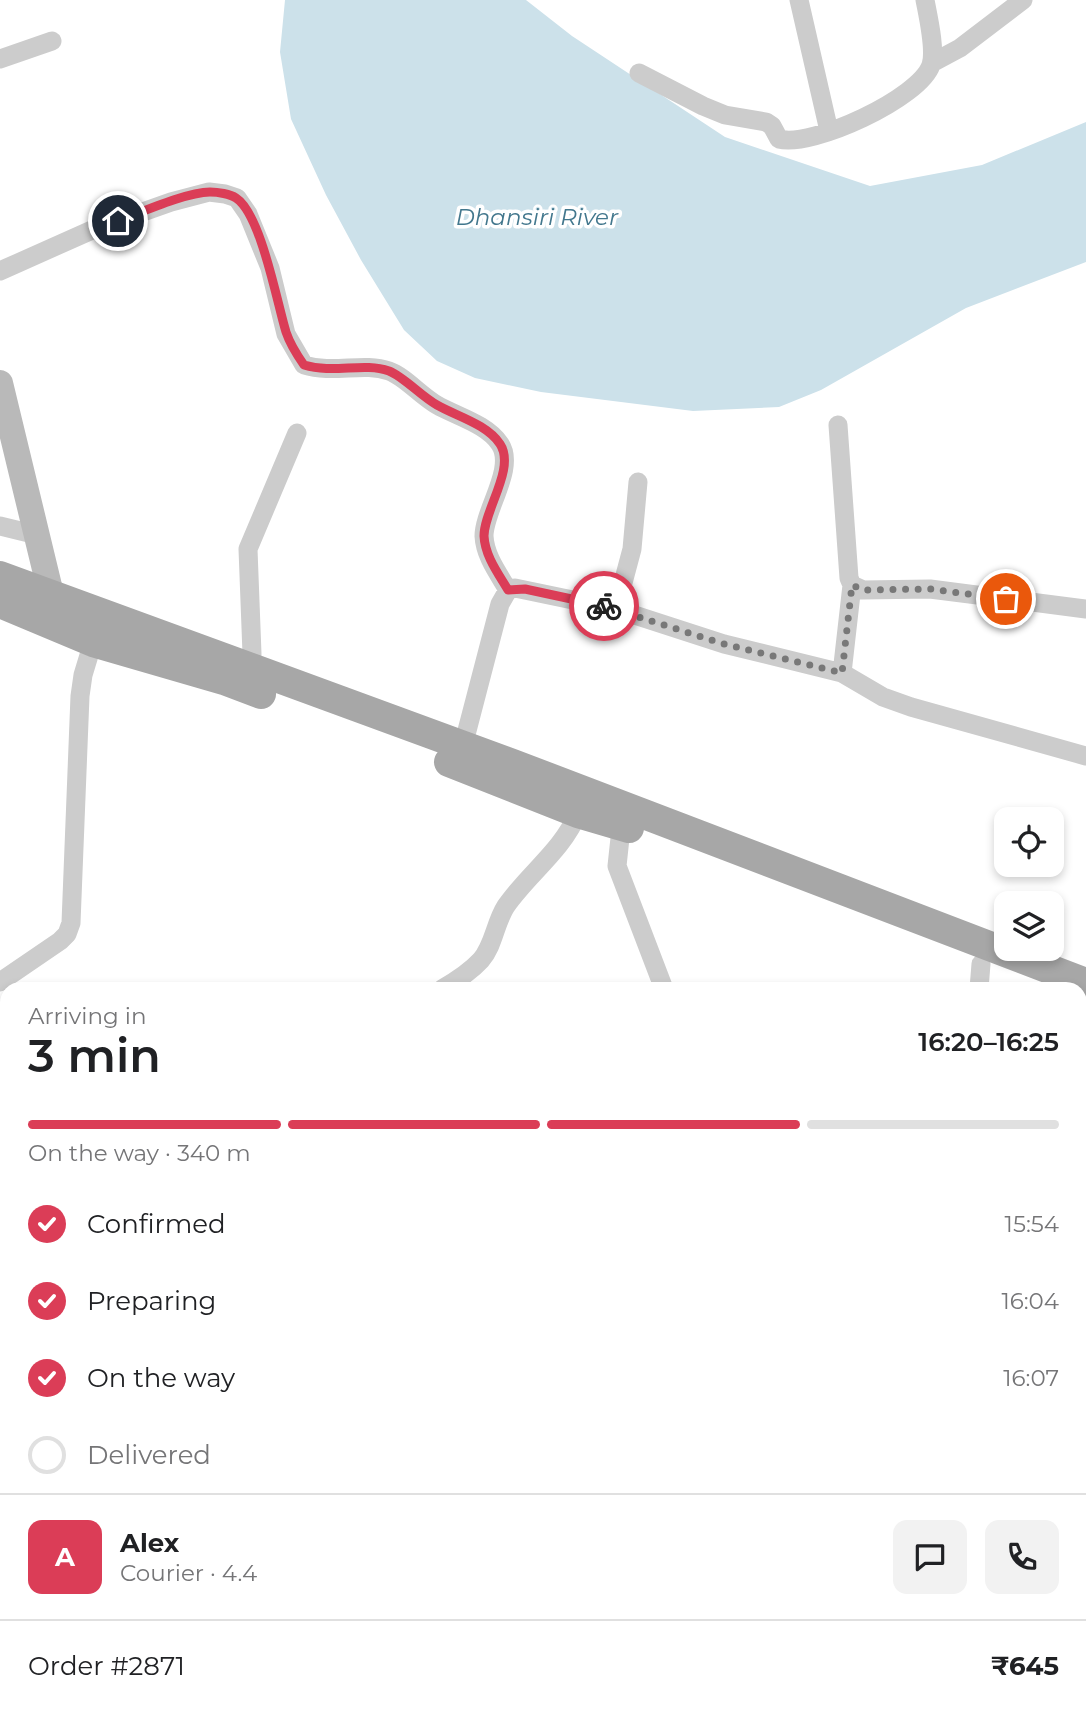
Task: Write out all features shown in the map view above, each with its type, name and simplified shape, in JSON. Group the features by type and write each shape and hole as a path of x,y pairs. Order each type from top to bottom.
{"main road":[{"path":"0,576 463,746 1083,982"},
{"path":"0,603 93,642 224,680 455,764 578,813 624,826 980,976 1010,982"}],"street":[{"path":"799,0 830,131"},
{"path":"925,0 932,64"},
{"path":"639,73 725,115 766,122 772,126 779,139 791,140 830,131 867,117 912,88 926,75 932,64 960,48 1023,0"},
{"path":"0,59 51,41"},
{"path":"0,271 92,230 171,202 209,192 237,198 248,214 270,268 286,334 304,365 320,370 377,368 388,371 399,376 408,386 436,404 483,429 501,444 503,472 484,535 488,555 508,590"},
{"path":"0,383 51,594"},
{"path":"838,425 849,578 852,585 842,673"},
{"path":"248,667 252,644 248,549 297,433"},
{"path":"616,609 632,549 638,482"},
{"path":"0,526 37,535"},
{"path":"852,585 863,590 930,589 1086,609"},
{"path":"508,590 525,589 616,609 724,644 842,673 884,697 911,707 1086,756"},
{"path":"463,746 500,604 508,590"},
{"path":"0,982 60,941 67,934 71,923 80,696 93,642"},
{"path":"454,982 482,958 489,947 496,923 507,905 560,847 578,813"},
{"path":"624,826 617,866 661,982"}],"water":[{"name":"Dhansiri River","path":"285,0 526,0 572,36 725,137 870,186 982,165 1086,122 1086,262 966,308 821,390 779,407 693,411 541,392 475,378 437,361 404,330 361,260 326,195 291,119 280,52"}],"way so far":[{"path":"604,606 724,644 842,673 852,585 863,590 930,589 1006,599"}],"route":[{"path":"118,221 209,192 237,198 248,214 270,268 286,334 304,365 320,370 377,368 388,371 399,376 408,386 436,404 490,434 501,444 504,457 503,472 484,535 488,555 508,590 525,589 604,606"}]}
